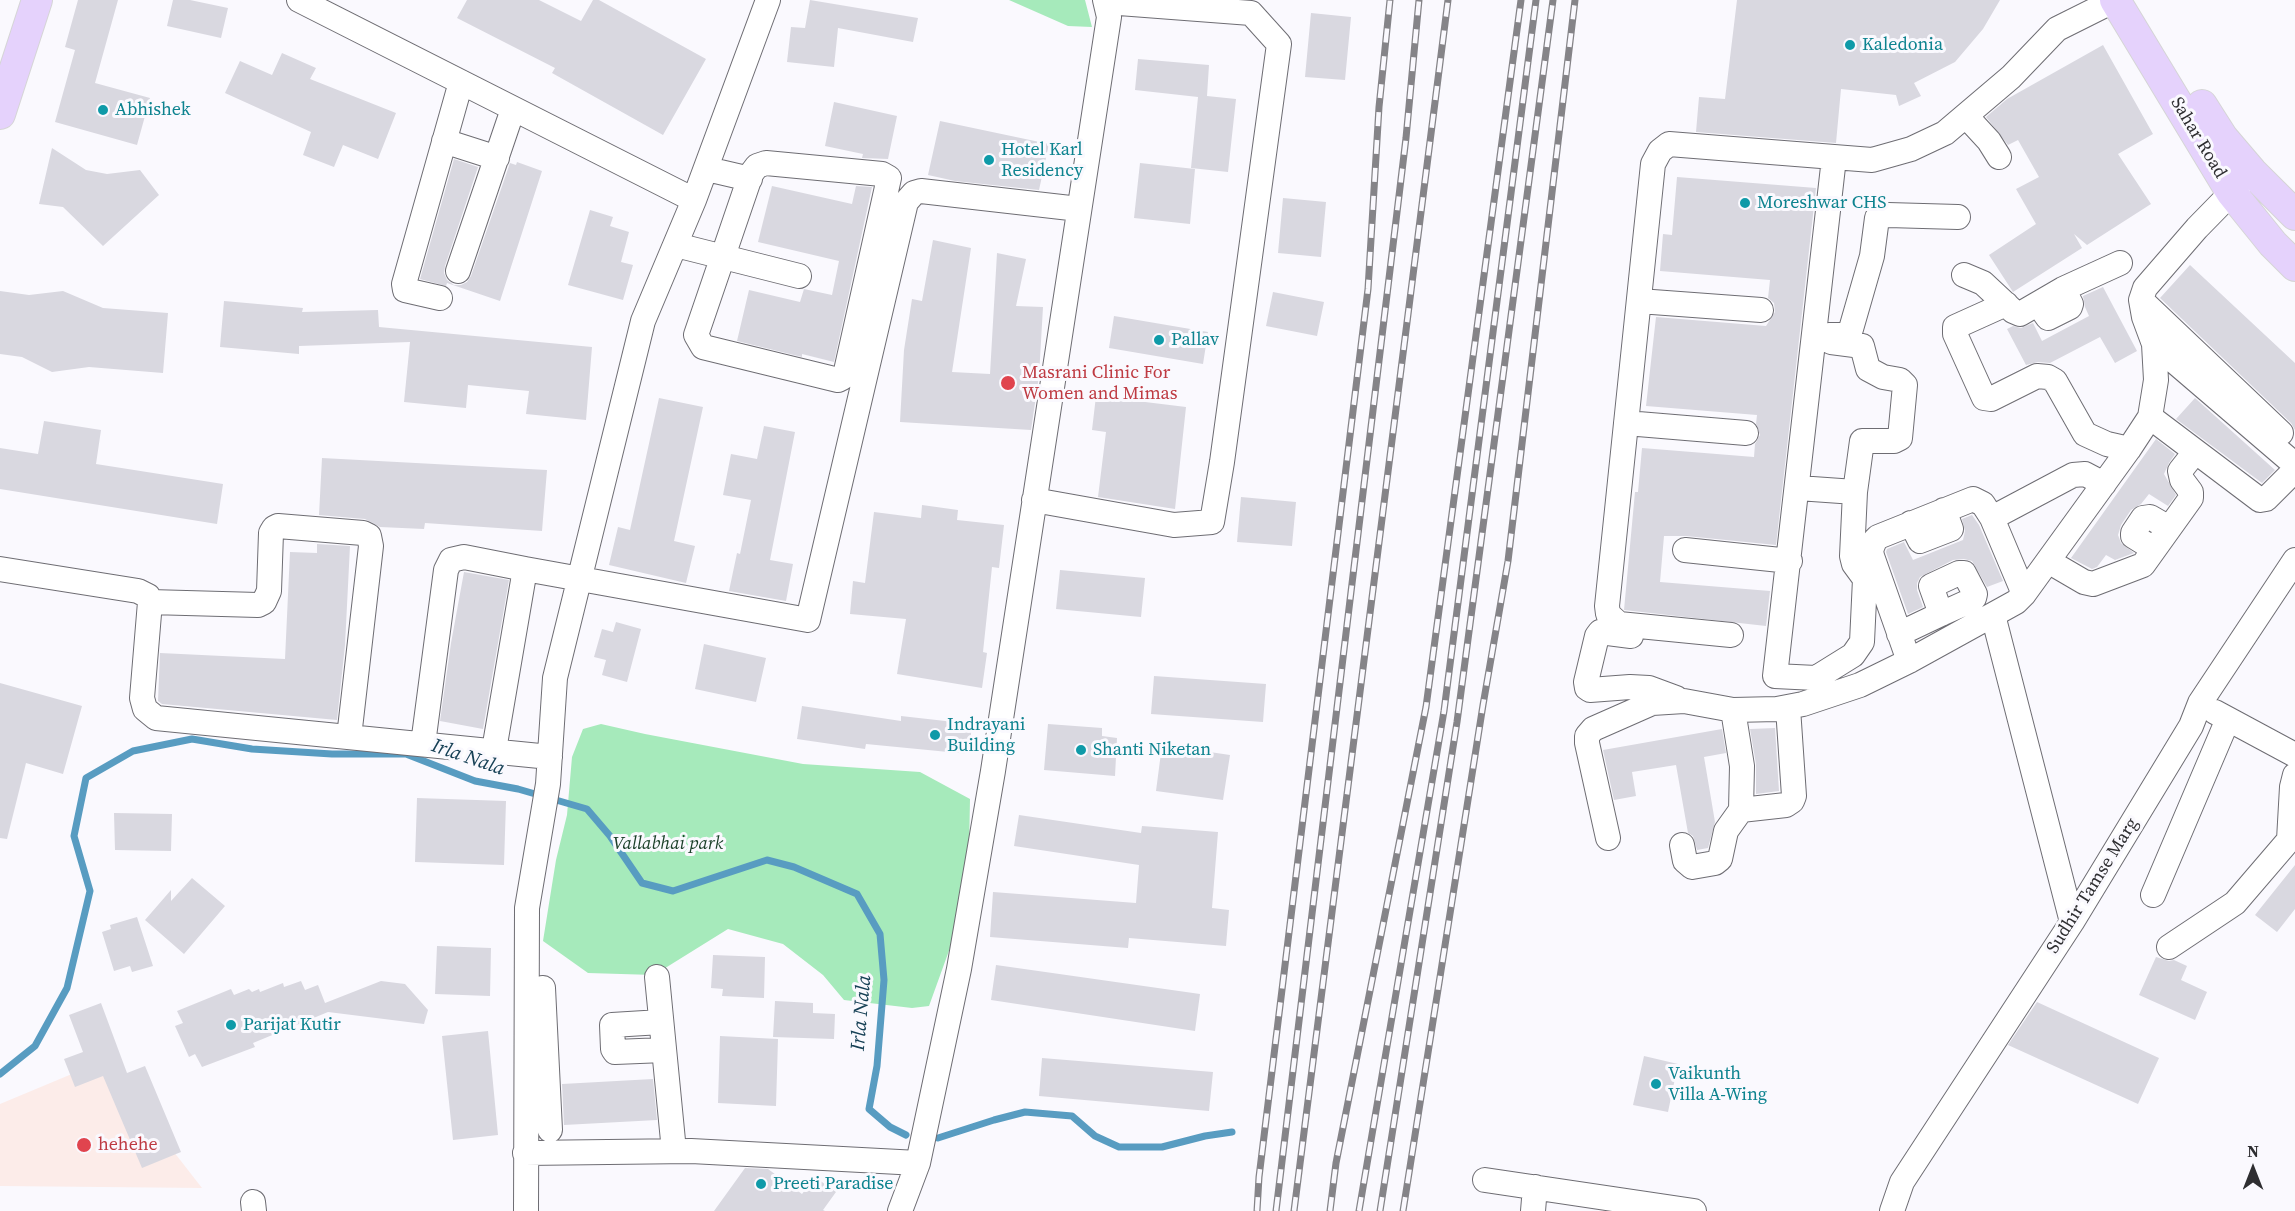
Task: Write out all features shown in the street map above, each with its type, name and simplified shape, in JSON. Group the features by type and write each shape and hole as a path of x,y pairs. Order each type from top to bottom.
{"main road":[{"path":"0,114 38,0"},
{"name":"Sahar Road","path":"2115,0 2242,182 2291,203"},
{"name":"Sahar Road","path":"2138,0 2223,138 2273,244 2295,266"}],"street":[{"path":"299,0 694,200"},
{"path":"526,1211 525,1153 537,1105 536,1001 527,908 548,784 555,678 643,321 707,169 768,0"},
{"path":"1731,635 1619,624 1608,614 1653,164 1660,151 1669,144 1872,160 1911,149 1945,133 1966,116 2011,77 2057,29 2115,0"},
{"path":"900,1211 918,1163 959,969 993,771 1034,500 1109,17 1105,1 1251,13 1279,44 1212,522 1174,525 1034,500"},
{"path":"440,298 405,290 404,284 461,82"},
{"path":"458,271 513,109"},
{"path":"1966,116 1989,141 1999,158"},
{"path":"444,141 497,158"},
{"path":"1820,337 1831,342 1862,346 1868,369 1883,377 1900,380 1905,385 1900,438 1894,441 1862,441 1855,492 1852,556 1854,564 1865,579 1862,642 1853,655 1816,678 1775,676 1798,488 1820,337 1834,158"},
{"path":"423,744 448,564 457,557 808,620 890,225 889,178 882,174 766,163 757,166 750,179 696,329 696,335 703,347 838,380 846,371 873,302"},
{"path":"707,169 750,179"},
{"path":"1639,638 1600,632 1586,682 1587,688 1590,690 1649,688 1684,701 1733,710 1788,708 1860,685 1909,661 2016,602 2048,561 2095,479 2129,449 2150,417 2156,380 2154,344 2144,317 2141,300 2145,288 2242,182"},
{"path":"890,225 914,193 921,191 1079,209"},
{"path":"1820,337 1847,336 1851,329 1872,256 1877,219 1888,215 1958,217"},
{"path":"676,244 722,258 799,276"},
{"path":"2095,479 2083,460 2085,434 2055,381 2048,376 2037,376 1991,399 1985,399 1954,331 1958,325 2021,307 2120,263"},
{"path":"1964,275 1983,283 2021,307"},
{"path":"2141,300 2295,447"},
{"path":"1639,301 1761,310"},
{"path":"2150,417 2260,500 2266,499 2294,471 2293,463 2154,344"},
{"path":"1626,423 1746,433"},
{"path":"2085,434 2107,444 2129,449"},
{"path":"2048,561 2084,582 2093,584 2143,565 2192,495 2182,480 2180,471 2195,452"},
{"path":"1992,519 2073,475 2095,479"},
{"path":"1798,488 1855,492"},
{"path":"1909,661 1871,550 1878,537 1968,500 1979,500 1992,519 2024,594"},
{"path":"150,602 258,605 264,602 269,591 271,533 278,526 363,533 369,536 372,546 348,737"},
{"path":"1685,550 1790,561"},
{"name":"Sudhir Tamse Marg","path":"1892,1211 1902,1182 2072,922 2191,726 2200,703 2295,560"},
{"path":"0,569 138,591 148,596 150,602 142,698 145,709 156,718 550,757"},
{"path":"494,750 525,569"},
{"path":"1899,634 1941,614"},
{"path":"1993,615 2072,922"},
{"path":"1608,838 1587,748 1587,736 1593,729 1652,703 1684,701"},
{"path":"2200,703 2295,755"},
{"path":"1741,810 1786,805 1792,801 1794,796 1788,708"},
{"path":"1682,845 1685,861 1692,867 1715,863 1720,859 1726,831 1741,810 1742,766 1733,710"},
{"path":"2152,895 2228,719"},
{"path":"2169,947 2235,903 2292,842 2292,787 2295,775"},
{"path":"657,977 674,1151"},
{"path":"661,1022 612,1024 613,1049 615,1052 664,1050"},
{"path":"537,1105 550,1130"},
{"path":"525,1153 674,1151 918,1163"},
{"path":"1485,1180 1694,1211"},
{"path":"1533,1211 1535,1187"}],"shaded area":[{"name":"hehehe","path":"103,1061 202,1188 0,1186 0,1104"}],"green space":[{"path":"1009,0 1085,0 1092,27 1068,26"},
{"name":"Vallabhai park","path":"601,724 803,764 920,772 970,799 969,851 955,934 929,1006 912,1008 844,1000 823,975 783,944 728,929 654,975 588,973 543,941 556,860 567,815 572,757 583,729"}],"building":[{"path":"78,0 118,0 95,83 150,98 137,145 55,122 75,50 65,47"},
{"path":"173,0 190,0 228,8 221,38 167,26"},
{"path":"467,0 539,0 581,21 593,0 599,0 706,59 663,135 552,73 555,68 457,18"},
{"path":"810,0 918,18 913,42 838,28 834,67 787,62 791,27 805,28"},
{"name":"Kaledonia","path":"1737,0 2000,0 1983,29 1955,62 1914,83 1921,96 1899,106 1896,95 1841,89 1836,143 1696,132 1699,97 1725,99"},
{"path":"1311,13 1351,17 1345,80 1305,77"},
{"path":"2103,45 2153,134 2118,154 2151,204 2087,245 2074,234 2082,248 2013,292 1989,255 2036,224 2016,189 2039,177 2018,140 2008,145 1986,117 2007,99"},
{"path":"282,53 316,68 310,79 396,113 378,159 343,145 334,167 303,155 311,132 225,93 240,61 272,75"},
{"path":"1138,59 1209,65 1207,96 1236,99 1228,172 1191,168 1198,97 1135,90"},
{"path":"834,102 897,116 888,159 862,158 863,154 825,146"},
{"name":"Hotel Karl Residency","path":"940,121 1049,144 1039,190 955,181 928,175"},
{"path":"52,148 86,170 107,174 140,170 159,195 103,246 63,207 39,204"},
{"path":"454,159 478,167 445,266 444,273 447,280 454,285 467,282 471,276 510,163 516,165 517,162 542,171 500,301 447,283 446,286 420,279"},
{"path":"1140,163 1195,169 1190,224 1134,218"},
{"path":"1677,177 1816,188 1776,545 1664,536 1660,582 1770,591 1766,626 1624,610 1635,492 1638,492 1642,448 1754,457 1755,444 1760,435 1756,424 1757,415 1646,406 1656,317 1766,326 1775,312 1774,303 1768,298 1770,280 1660,271 1663,234 1672,235"},
{"path":"772,186 852,204 856,186 872,187 834,362 802,354 802,357 737,341 749,290 800,302 804,289 832,295 839,261 758,242"},
{"path":"1283,198 1326,202 1321,257 1278,253"},
{"path":"590,210 613,217 610,226 629,232 621,262 633,265 623,300 568,285"},
{"path":"933,240 971,248 952,372 990,374 997,253 1026,259 1016,306 1043,307 1039,376 1031,430 900,422 904,350 912,299 922,301"},
{"path":"2190,265 2295,363 2295,430 2291,423 2160,298"},
{"path":"2103,287 2137,351 2115,363 2100,337 2050,363 2038,362 2026,365 2007,329 2013,326 2021,328 2033,323 2042,341 2089,316 2083,296"},
{"path":"0,291 29,295 63,291 103,308 168,313 163,373 89,367 52,372 22,357 0,354"},
{"path":"1273,292 1324,302 1317,336 1266,326"},
{"path":"224,301 303,308 302,312 378,310 379,327 592,347 586,420 526,414 529,391 468,385 466,408 404,402 410,342 299,346 299,354 220,347"},
{"name":"Pallav","path":"1114,316 1208,332 1203,364 1109,348"},
{"path":"1096,396 1186,407 1175,509 1098,497 1106,432 1092,430"},
{"path":"659,398 703,407 674,541 695,546 686,583 609,565 618,527 630,530"},
{"path":"2195,398 2275,470 2262,483 2176,419"},
{"path":"44,421 101,430 96,464 223,484 217,524 0,489 0,448 38,454"},
{"path":"764,426 795,432 770,560 793,564 786,601 729,591 737,553 740,554 751,500 723,495 731,454 757,459"},
{"path":"2156,439 2175,454 2164,474 2176,495 2168,506 2149,494 2141,504 2131,510 2121,525 2118,535 2121,543 2134,553 2115,560 2106,555 2097,567 2092,569 2071,558"},
{"path":"322,458 547,470 542,531 425,523 424,529 380,527 365,519 319,515"},
{"path":"1241,497 1296,502 1292,546 1237,542"},
{"path":"922,505 958,510 957,520 1004,525 999,568 992,567 983,652 987,653 982,688 897,674 906,619 850,614 853,581 865,583 874,512 921,518"},
{"path":"1972,515 1979,525 2003,581 1987,587 1972,561 1953,560 1920,577 1917,590 1923,607 1908,614 1886,552 1887,549 1904,542 1913,560 1963,540 1965,531 1962,519"},
{"path":"317,544 350,546 345,645 337,720 162,704 158,701 160,653 285,659 290,552 317,553"},
{"path":"1060,570 1145,578 1141,617 1056,609"},
{"path":"464,572 509,580 483,729 440,721"},
{"path":"616,622 641,629 627,682 602,675 606,660 594,657 602,629 613,632"},
{"path":"704,644 766,658 756,702 695,689"},
{"path":"1154,676 1266,684 1263,722 1151,714"},
{"path":"0,683 82,706 63,774 26,763 7,839 0,838"},
{"path":"802,706 901,721 901,716 972,724 969,754 866,744 865,749 797,739"},
{"name":"Shanti Niketan","path":"1048,724 1102,728 1102,736 1117,738 1115,776 1044,770"},
{"path":"1775,728 1779,791 1756,794 1756,764 1750,729"},
{"path":"1722,729 1726,753 1704,757 1715,822 1708,848 1697,850 1693,836 1688,833 1676,765 1632,772 1636,796 1614,800 1603,750"},
{"path":"1162,745 1230,755 1223,800 1156,791"},
{"path":"417,798 506,801 504,865 415,862"},
{"path":"114,813 172,814 171,851 115,850"},
{"path":"1019,815 1141,833 1142,826 1218,832 1212,908 1229,910 1226,946 1129,938 1128,948 990,937 993,892 1136,903 1139,865 1014,846"},
{"path":"2295,865 2295,909 2277,932 2255,915"},
{"path":"192,878 225,906 184,954 145,920 171,890 171,901"},
{"path":"137,917 153,966 132,972 130,966 114,971 102,932 111,929 110,925"},
{"path":"437,946 491,948 490,996 435,994"},
{"path":"713,955 765,957 764,998 722,996 723,989 711,988"},
{"path":"2156,957 2169,961 2174,960 2187,966 2181,980 2207,992 2195,1020 2139,995"},
{"path":"996,965 1200,994 1195,1031 991,1000"},
{"name":"Parijat Kutir","path":"301,981 305,990 318,985 325,1003 381,981 405,984 428,1010 424,1024 328,1012 253,1043 255,1047 202,1067 195,1054 189,1057 175,1026 183,1023 177,1011 231,989 234,995 249,989 252,992 259,989 260,992 283,983 284,987"},
{"path":"775,1001 813,1003 813,1013 835,1014 834,1039 773,1037"},
{"path":"2037,1002 2159,1058 2138,1104 2008,1045"},
{"path":"101,1003 127,1073 145,1066 181,1152 142,1168 103,1076 75,1087 64,1059 83,1052 69,1015"},
{"path":"488,1031 498,1135 453,1140 442,1036"},
{"path":"720,1036 778,1039 776,1106 718,1103"},
{"name":"Vaikunth Villa A-Wing","path":"1644,1056 1678,1064 1668,1112 1633,1105"},
{"path":"1042,1058 1213,1072 1209,1111 1039,1096"},
{"path":"653,1079 657,1120 564,1125 562,1084"},
{"name":"Preeti Paradise","path":"745,1168 768,1169 802,1194 815,1177 836,1192 823,1210 825,1211 714,1211"}],"waterway":[{"name":"Irla Nala","path":"0,1074 35,1046 67,988 90,891 74,836 86,778 133,751 192,739 252,749 332,754 406,754 475,781 518,789 587,809 610,836 642,883 673,891 767,860 794,867 857,894 880,934 884,980 877,1066 869,1109 890,1127 906,1135"},
{"name":"Irla Nala","path":"938,1138 1025,1112 1072,1116 1095,1136 1119,1147 1162,1147 1232,1132"}],"railway":[{"path":"1257,1211 1259,1177 1368,289 1379,107 1390,0"},
{"path":"1276,1211 1406,138 1419,0"},
{"path":"1294,1211 1448,0"},
{"path":"1330,1211 1336,1163 1426,707 1521,0"},
{"path":"1359,1211 1444,711 1536,0"},
{"path":"1380,1211 1457,722 1553,0"},
{"path":"1403,1211 1508,561 1575,0"}],"place":[{"name":"Kaledonia","path":"1850,45"},
{"name":"Abhishek","path":"103,110"},
{"name":"Hotel Karl Residency","path":"989,160"},
{"name":"Moreshwar CHS","path":"1745,203"},
{"name":"Pallav","path":"1159,340"},
{"name":"Masrani Clinic For Women and Mimas","path":"1008,383"},
{"name":"Indrayani Building","path":"935,735"},
{"name":"Shanti Niketan","path":"1081,750"},
{"name":"Parijat Kutir","path":"231,1025"},
{"name":"Vaikunth Villa A-Wing","path":"1656,1084"},
{"name":"hehehe","path":"84,1145"},
{"name":"Preeti Paradise","path":"761,1184"}]}
